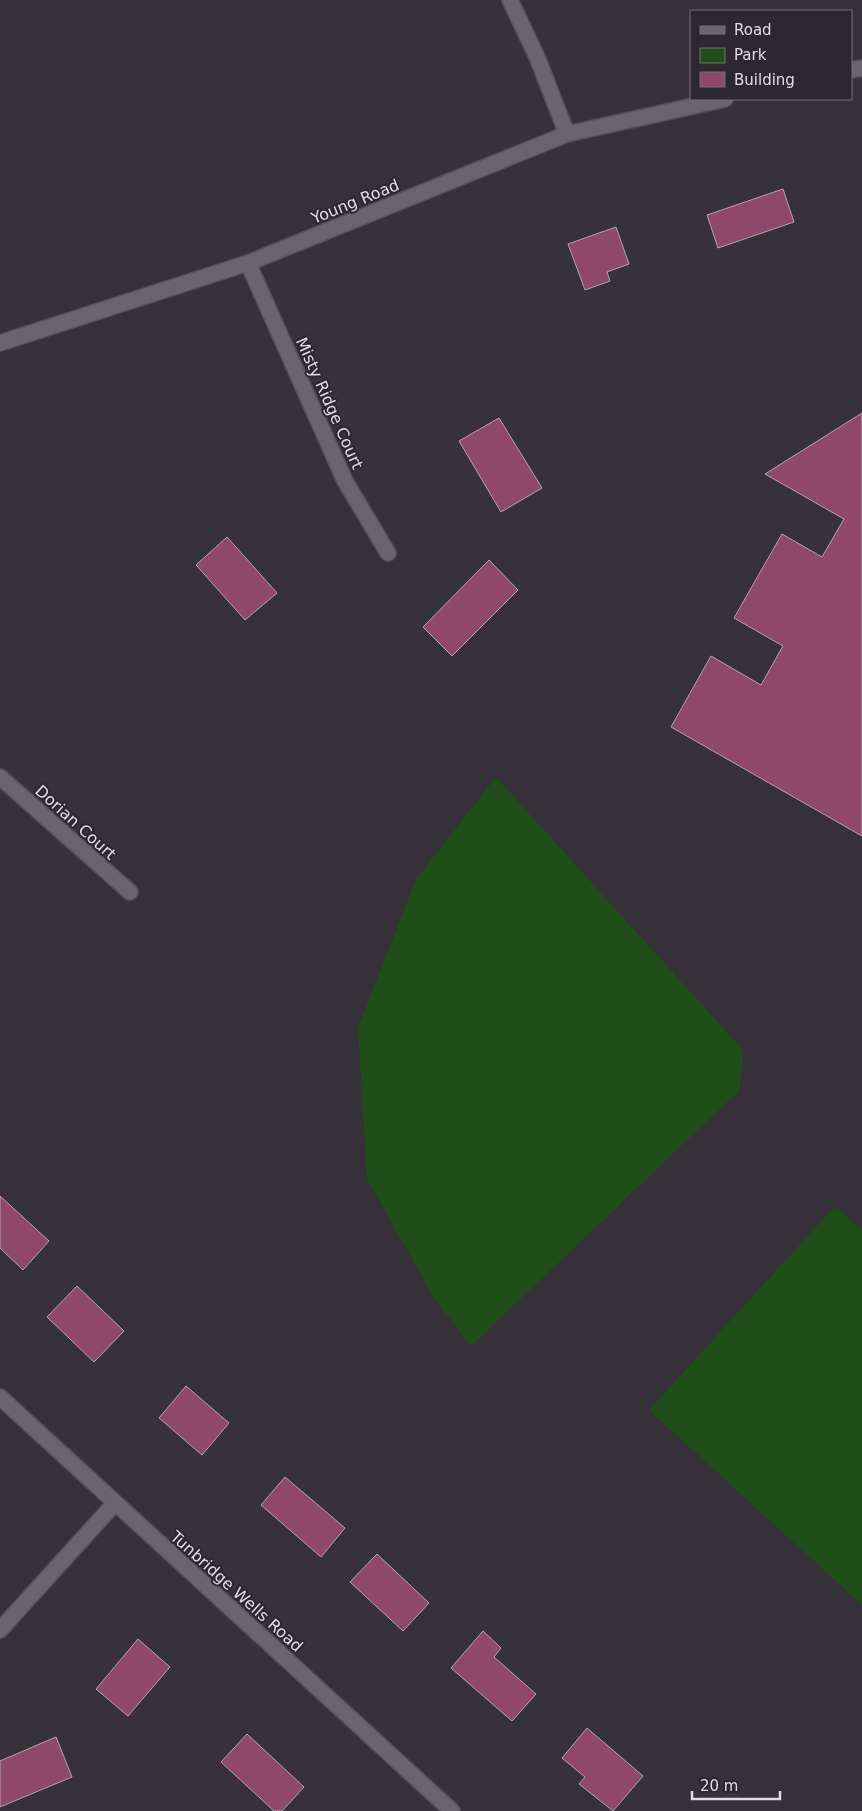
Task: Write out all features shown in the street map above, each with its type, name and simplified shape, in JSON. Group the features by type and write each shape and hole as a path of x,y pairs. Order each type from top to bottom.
{"street":[{"path":"510,0 537,57 567,134"},
{"name":"Young Road","path":"0,343 248,263 567,134 720,100"},
{"name":"Misty Ridge Court","path":"248,263 345,481 388,553"},
{"name":"Dorian Court","path":"0,777 130,892"},
{"name":"Tunbridge Wells Road","path":"0,1396 452,1811"},
{"path":"0,1630 115,1503"}],"green space":[{"path":"496,777 744,1051 739,1091 471,1346 436,1301 367,1179 358,1028 416,879"},
{"path":"835,1206 862,1231 862,1605 649,1410"}],"building":[{"path":"783,189 794,222 718,248 707,215"},
{"path":"616,227 629,264 607,272 610,281 585,290 568,244"},
{"path":"862,413 862,836 671,727 711,656 761,685 783,646 734,618 782,534 822,557 844,519 765,474"},
{"path":"499,418 542,488 501,512 459,441"},
{"path":"227,537 277,593 245,620 196,565"},
{"path":"489,560 518,590 452,656 423,627"},
{"path":"0,1196 49,1241 23,1270 0,1248"},
{"path":"77,1286 124,1331 94,1362 47,1317"},
{"path":"186,1386 229,1423 202,1455 159,1418"},
{"path":"285,1477 345,1528 321,1557 261,1505"},
{"path":"377,1554 429,1603 403,1631 350,1582"},
{"path":"483,1631 501,1648 494,1657 536,1694 512,1721 451,1668"},
{"path":"138,1639 170,1667 128,1716 96,1689"},
{"path":"587,1728 643,1776 613,1811 579,1784 585,1777 562,1758"},
{"path":"247,1734 304,1787 282,1811 274,1811 221,1762"},
{"path":"56,1737 72,1777 0,1807 0,1761"}]}
